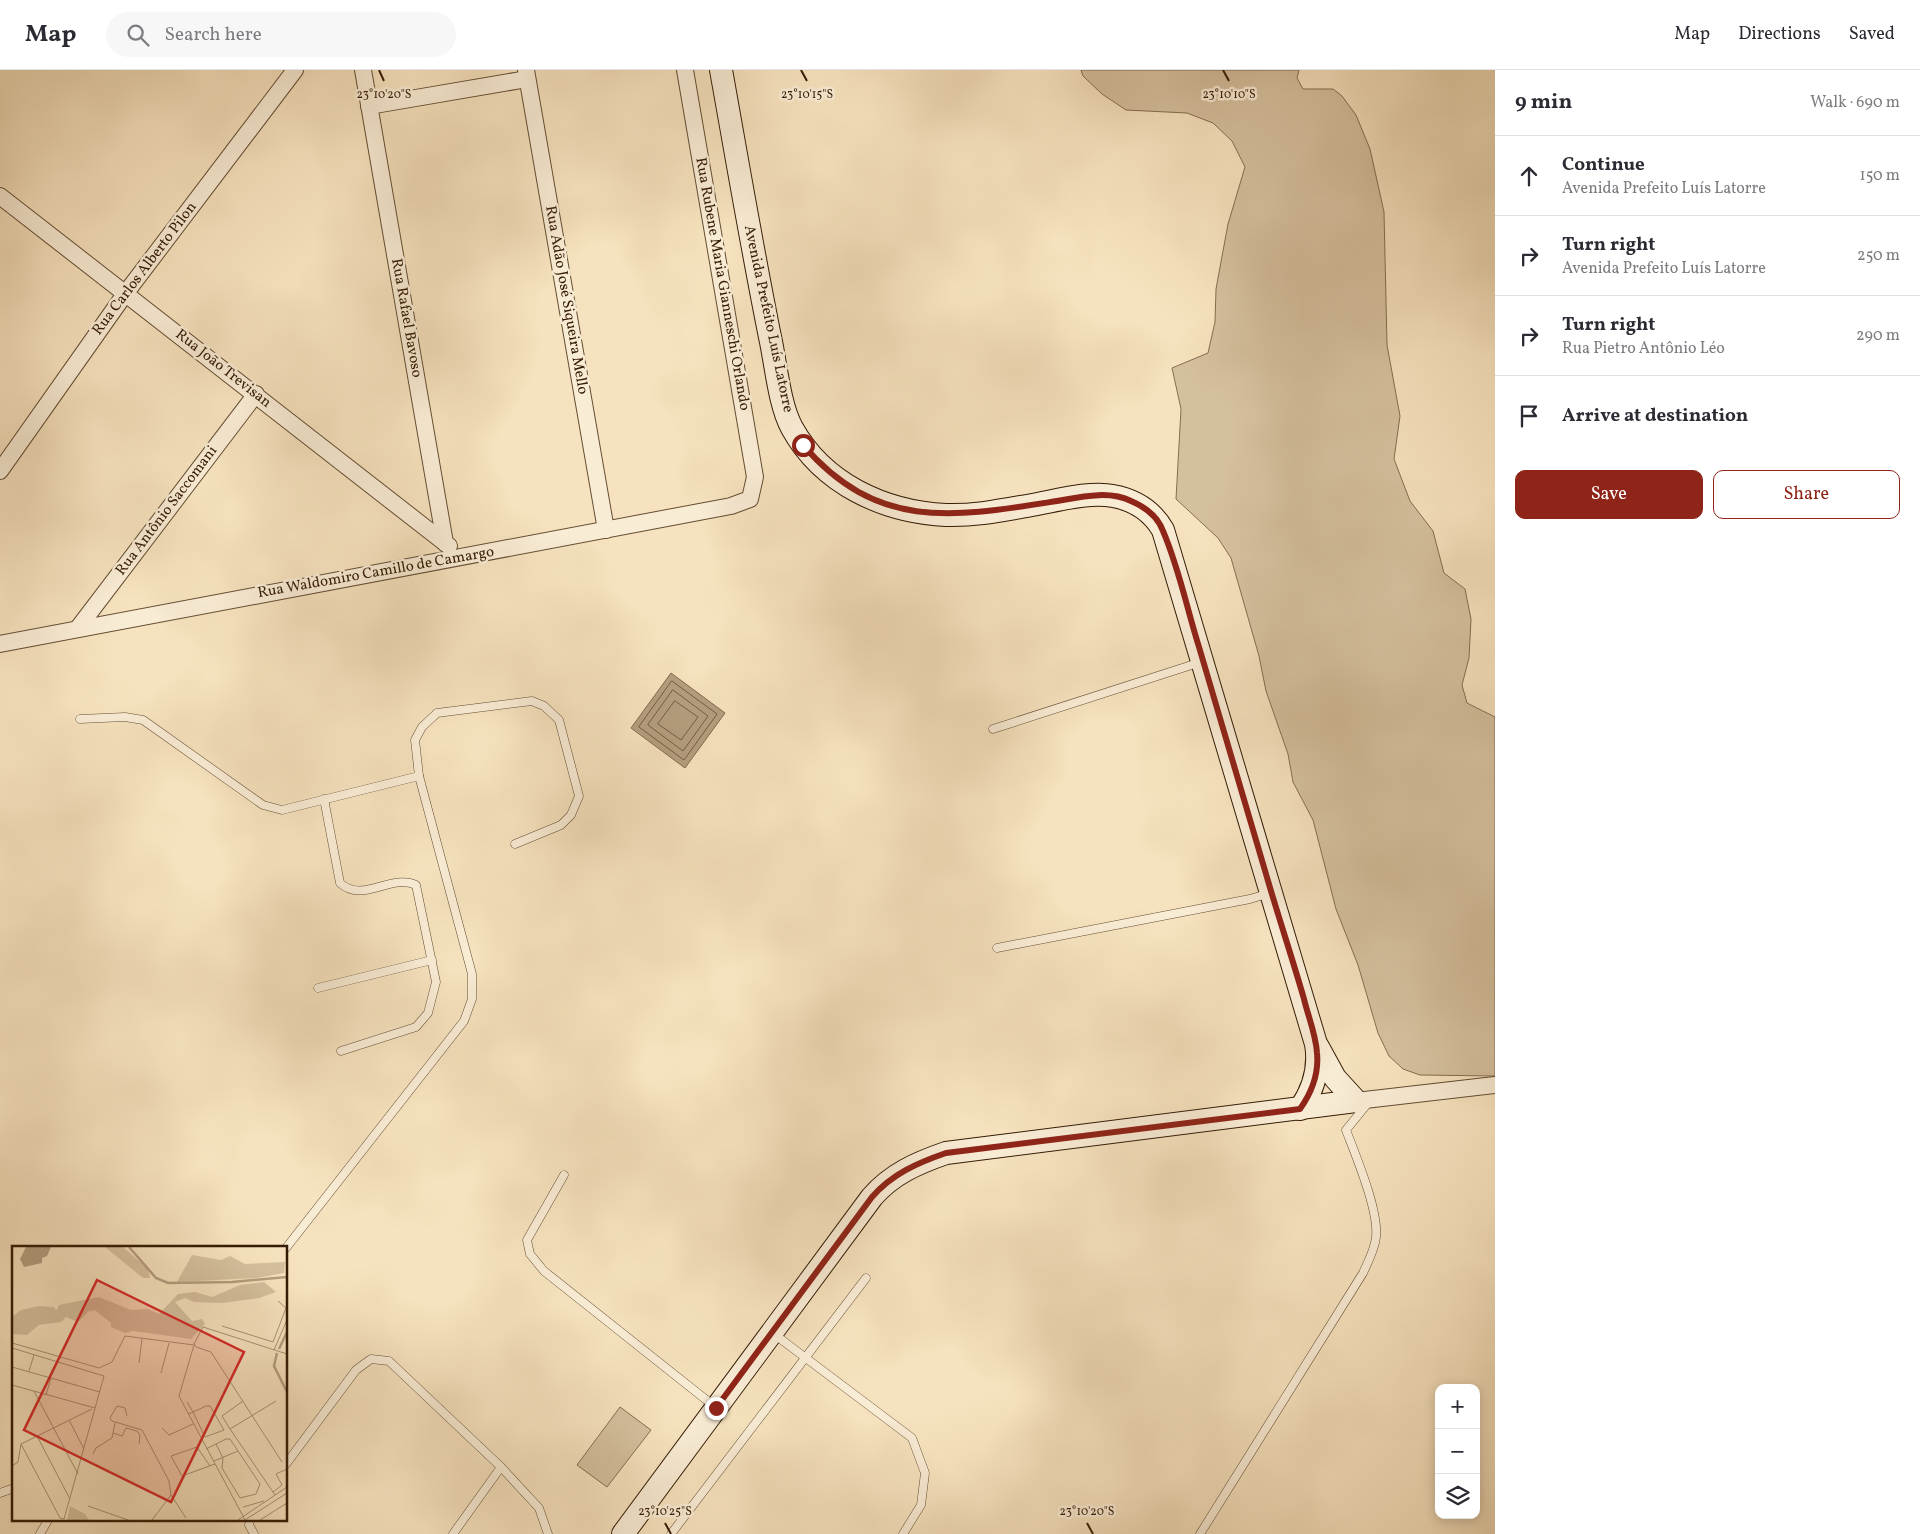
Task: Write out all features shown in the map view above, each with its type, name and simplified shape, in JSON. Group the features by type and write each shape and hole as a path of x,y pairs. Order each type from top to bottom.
{"main road":[{"name":"Avenida Prefeito Luís Latorre","path":"721,70 760,290 786,414 803,445 823,468 844,484 871,499 919,511 946,515 981,513 1082,497 1111,495 1130,500 1155,517 1163,530 1316,1044 1335,1078 1363,1100"},
{"name":"Avenida Prefeito Luís Latorre","path":"1300,1109 1310,1093 1316,1075 1316,1044"},
{"path":"623,1534 884,1182 926,1160 946,1153 1363,1100"}],"street":[{"name":"Rua Carlos Alberto Pilon","path":"0,471 125,294 295,70"},
{"name":"Rua Rafael Bavoso","path":"363,70 444,543"},
{"name":"Rua Rubene Maria Gianneschi Orlando","path":"685,70 756,478 750,499"},
{"path":"369,106 526,74"},
{"name":"Rua Adão José Siqueira Mello","path":"526,74 606,530"},
{"name":"Rua João Trevisan","path":"1,199 256,394 444,543"},
{"name":"Rua Antônio Saccomani","path":"78,628 256,394"},
{"name":"Rua Waldomiro Camillo de Camargo","path":"0,644 731,506 750,499"},
{"path":"444,543 462,557"},
{"path":"1363,1100 1495,1085"}],"lane":[{"path":"993,729 1203,662"},
{"path":"288,1246 464,1021 472,999 472,974 419,776 415,740 422,727 437,713 532,701 544,706 559,720 579,796 571,815 561,824 515,844"},
{"path":"80,719 125,717 143,720 263,805 282,810 419,776"},
{"path":"324,799 340,883 347,890 357,892 408,881 416,885 436,982 428,1013 416,1027 341,1051"},
{"path":"997,948 1250,899 1272,893"},
{"path":"318,988 432,960"},
{"path":"1200,1534 1363,1273 1373,1249 1376,1237 1375,1221 1364,1178 1346,1130 1363,1100"},
{"path":"564,1175 527,1240 530,1254 544,1271 716,1408"},
{"path":"671,1534 866,1278"},
{"path":"773,1333 912,1438 925,1472 921,1505 902,1534"},
{"path":"288,1461 356,1370 371,1360 389,1361 501,1468 538,1508 548,1534"},
{"path":"453,1534 501,1468"},
{"path":"0,1493 12,1489"},
{"path":"40,1534 47,1522"},
{"path":"250,1522 249,1526 254,1534"}],"shaded area":[{"path":"1081,70 1299,70 1297,78 1303,89 1333,89 1342,96 1356,115 1370,149 1384,212 1387,345 1400,416 1394,459 1410,501 1433,531 1444,573 1465,589 1471,619 1469,658 1462,685 1467,703 1495,717 1495,1076 1420,1075 1403,1069 1389,1056 1378,1033 1358,965 1336,909 1313,820 1293,782 1288,754 1266,691 1259,656 1231,558 1218,538 1176,499 1181,409 1172,368 1208,353 1215,322 1216,289 1228,224 1245,167 1232,141 1213,123 1187,113 1126,110 1102,94 1083,76"},
{"path":"620,1407 651,1430 607,1487 577,1465"}],"water":[{"path":"671,673 725,713 685,768 631,728"}],"route":[{"path":"716,1408 872,1197 884,1182 897,1174 946,1153 1300,1109 1313,1087 1318,1062 1316,1044 1294,965 1163,530 1155,517 1130,500 1111,495 1082,497 981,513 946,515 895,507 871,499 844,484 823,468 803,445"}]}
